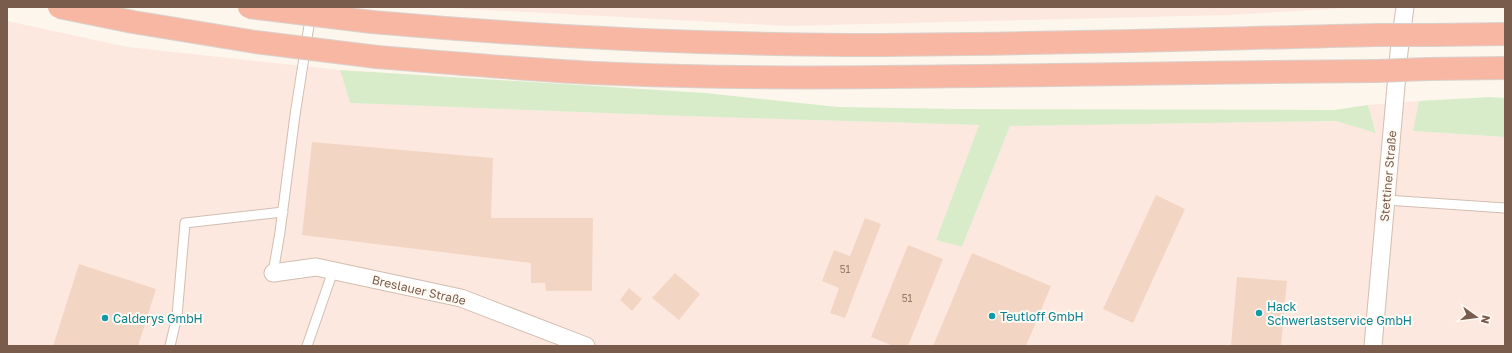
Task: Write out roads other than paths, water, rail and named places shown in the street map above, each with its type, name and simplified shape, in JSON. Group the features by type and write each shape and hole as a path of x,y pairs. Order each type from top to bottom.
{"highway":[{"path":"59,7 133,22 255,42 377,57 491,67 593,73 840,78 1505,68"},
{"path":"249,7 372,22 495,33 706,42 962,44 1378,35 1505,34"}],"street":[{"name":"Stettiner Straße","path":"1373,346 1399,52 1405,7"},
{"name":"Breslauer Straße","path":"273,273 316,267 462,298 584,346"}],"lane":[{"path":"273,273 312,7"},
{"path":"1386,200 1505,208"},
{"path":"170,346 177,316 185,223 283,212"},
{"path":"307,346 332,271"}],"place":[{"name":"Hack Schwerlastservice GmbH","path":"1259,313"},
{"name":"Teutloff GmbH","path":"992,316"},
{"name":"Calderys GmbH","path":"105,318"}]}
